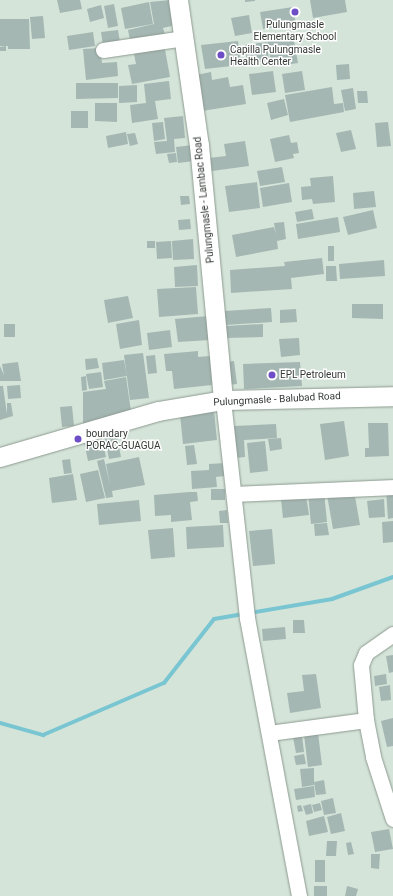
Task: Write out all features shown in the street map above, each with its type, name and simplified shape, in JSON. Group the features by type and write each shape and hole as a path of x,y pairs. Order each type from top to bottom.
{"street":[{"name":"Pulungmasle - Lambac Road","path":"178,0 199,145 223,400"},
{"path":"103,50 184,38"},
{"name":"Pulungmasle - Balubad Road","path":"0,457 158,411 223,400 393,396"},
{"path":"223,400 247,613 299,896"},
{"path":"234,494 393,487"},
{"path":"393,634 366,653 361,665 366,720 373,757 393,819"},
{"path":"269,733 366,720"}],"building":[{"path":"57,0 80,0 82,9 60,13"},
{"path":"170,0 176,25 163,28 166,38 131,45 128,30 154,24 150,2"},
{"path":"245,0 255,0 255,1 245,2"},
{"path":"310,0 345,0 347,12 313,18"},
{"path":"149,2 153,24 125,29 121,8"},
{"path":"114,4 118,26 108,28 104,6"},
{"path":"101,5 104,18 90,22 87,9"},
{"path":"293,7 296,24 263,29 260,12"},
{"path":"249,15 252,33 235,36 231,18"},
{"path":"43,16 45,38 32,39 30,17"},
{"path":"0,19 29,19 30,49 8,49 8,46 0,46"},
{"path":"118,30 120,42 103,45 101,32"},
{"path":"93,32 95,46 69,50 67,36"},
{"path":"293,35 298,63 272,67 267,40"},
{"name":"Capilla Pulungmasle Health Center","path":"238,41 241,65 205,69 201,45"},
{"path":"267,42 269,61 247,63 245,45"},
{"path":"164,44 170,77 132,84 128,65 136,64 133,49"},
{"path":"6,46 6,51 0,51 0,47"},
{"path":"100,48 102,63 117,62 118,76 86,80 83,49"},
{"path":"349,64 350,79 337,80 336,65"},
{"path":"273,71 276,92 252,95 249,74"},
{"path":"302,71 305,90 285,93 282,74"},
{"path":"211,72 212,80 228,77 230,87 243,85 246,104 202,111 196,75"},
{"path":"169,81 171,99 155,101 158,119 132,123 130,105 146,103 144,84"},
{"path":"76,83 118,83 118,98 76,99"},
{"path":"137,85 137,102 119,103 119,86"},
{"path":"332,87 334,104 343,103 344,112 290,122 285,95"},
{"path":"353,88 356,109 345,111 341,90"},
{"path":"357,91 367,91 368,103 358,103"},
{"path":"284,99 288,115 271,120 267,103"},
{"path":"95,103 117,103 117,122 95,121"},
{"path":"71,111 88,111 88,128 71,128"},
{"path":"183,116 185,138 174,139 175,152 156,154 154,142 167,141 164,118"},
{"path":"163,122 165,139 154,141 152,123"},
{"path":"388,122 391,146 377,147 375,123"},
{"path":"351,130 356,149 341,152 336,133"},
{"path":"126,132 128,144 108,148 106,136"},
{"path":"135,133 138,144 130,146 127,134"},
{"path":"289,135 291,143 297,142 299,153 293,154 294,158 275,162 270,139"},
{"path":"245,141 249,166 212,171 209,158 226,156 224,144"},
{"path":"193,145 194,161 178,163 176,147"},
{"path":"176,153 177,162 169,163 167,154"},
{"path":"282,167 285,182 260,186 257,171"},
{"path":"333,176 335,202 313,204 312,199 302,200 301,187 311,186 310,178"},
{"path":"257,182 260,208 229,212 225,186"},
{"path":"289,183 292,202 263,207 260,188"},
{"path":"374,191 376,207 354,209 353,193"},
{"path":"180,196 189,196 190,204 181,205"},
{"path":"312,209 314,219 297,222 295,212"},
{"path":"373,210 377,228 348,235 343,217"},
{"path":"338,217 340,232 298,239 296,224"},
{"path":"190,219 191,229 179,230 178,220"},
{"path":"284,222 286,239 277,241 278,249 236,257 232,235 274,227 276,234 274,223"},
{"path":"193,239 194,259 173,260 172,241"},
{"path":"147,241 155,241 155,248 147,248"},
{"path":"171,241 172,258 157,259 156,242"},
{"path":"328,246 334,246 334,261 328,261"},
{"path":"322,258 324,274 291,278 292,289 231,293 230,270 285,266 284,262"},
{"path":"384,260 385,276 340,279 339,264"},
{"path":"197,265 198,286 175,287 174,267"},
{"path":"326,266 336,266 337,281 326,281"},
{"path":"196,287 198,314 159,317 157,289"},
{"path":"128,296 133,318 108,323 104,300"},
{"path":"352,304 383,304 383,319 352,318"},
{"path":"271,308 272,322 225,325 224,311"},
{"path":"296,309 297,322 280,323 280,310"},
{"path":"208,316 210,340 178,342 175,319"},
{"path":"139,320 142,345 120,349 116,324"},
{"path":"4,324 15,324 15,337 4,337"},
{"path":"263,324 263,337 225,338 225,326"},
{"path":"170,330 172,347 149,350 147,333"},
{"path":"299,338 300,355 281,357 279,339"},
{"path":"198,351 198,357 210,356 212,385 174,389 172,371 166,371 164,354"},
{"path":"143,353 149,398 130,400 124,355"},
{"path":"155,355 157,373 148,374 146,356"},
{"path":"97,358 99,368 86,370 85,359"},
{"path":"124,360 127,376 104,380 102,363"},
{"path":"234,361 237,384 228,385 226,362"},
{"path":"18,362 21,381 0,381 0,366 4,375 2,364"},
{"name":"EPL Petroleum","path":"300,362 302,386 244,389 243,364"},
{"path":"101,372 103,387 89,389 86,374"},
{"path":"86,376 87,390 82,391 81,377"},
{"path":"126,377 131,411 83,426 83,392 106,389 104,381"},
{"path":"20,385 21,398 8,399 7,386"},
{"path":"0,386 3,386 7,414 7,403 11,403 13,416 0,420"},
{"path":"72,406 74,426 62,427 60,407"},
{"path":"214,411 217,440 183,444 180,415"},
{"path":"344,421 349,456 325,460 320,424"},
{"path":"368,423 388,423 389,456 365,457 365,448 369,448"},
{"path":"276,424 277,438 244,440 245,457 236,458 234,426"},
{"path":"116,432 121,457 109,459 104,434"},
{"path":"102,438 106,457 88,461 84,442"},
{"path":"281,438 282,449 270,451 268,439"},
{"path":"265,441 268,471 250,473 247,443"},
{"path":"194,445 197,464 187,465 185,446"},
{"path":"139,457 145,485 112,491 113,497 106,498 97,461 104,459 110,485 106,464"},
{"path":"70,459 72,473 64,474 62,460"},
{"path":"225,463 225,476 216,477 217,487 192,489 191,471 209,470 209,464"},
{"path":"98,470 105,498 86,502 80,474"},
{"path":"73,474 77,500 52,503 49,478"},
{"path":"211,489 225,489 225,500 211,500"},
{"path":"386,490 393,490 393,518 388,519"},
{"path":"354,491 360,525 333,529 327,495"},
{"path":"197,492 198,501 190,502 192,520 171,522 171,515 155,516 154,495"},
{"path":"324,492 327,522 311,524 308,494"},
{"path":"306,495 309,515 283,518 281,499"},
{"path":"384,499 385,517 369,518 367,501"},
{"path":"139,500 141,521 99,525 97,504"},
{"path":"227,510 228,523 220,523 219,511"},
{"path":"393,521 393,542 383,543 382,522"},
{"path":"327,523 329,535 315,536 314,524"},
{"path":"223,525 224,547 187,549 186,527"},
{"path":"173,528 175,557 151,559 148,530"},
{"path":"272,529 275,564 253,566 249,531"},
{"path":"293,620 304,620 305,633 293,633"},
{"path":"285,627 286,639 263,641 262,629"},
{"path":"393,655 393,672 389,673 386,656"},
{"path":"316,674 321,708 290,713 287,693 304,691 302,675"},
{"path":"386,674 387,684 375,686 374,676"},
{"path":"390,685 391,700 381,701 379,687"},
{"path":"393,718 393,746 387,747 381,721"},
{"path":"318,733 322,765 308,767 304,735"},
{"path":"302,736 304,752 296,753 293,737"},
{"path":"304,754 306,764 296,765 294,756"},
{"path":"314,768 314,785 302,787 300,769"},
{"path":"324,780 326,794 316,795 314,782"},
{"path":"314,786 315,797 296,800 294,789"},
{"path":"333,798 336,813 324,815 321,801"},
{"path":"320,803 322,810 314,812 312,805"},
{"path":"311,804 313,813 306,815 303,806"},
{"path":"301,805 303,811 298,812 297,806"},
{"path":"341,813 345,831 331,834 327,817"},
{"path":"324,816 328,832 309,836 306,821"},
{"path":"389,829 393,849 375,852 371,832"},
{"path":"327,841 337,841 336,856 326,856"},
{"path":"351,842 354,854 348,855 346,843"},
{"path":"371,854 380,854 379,869 371,868"},
{"path":"315,860 325,860 325,882 315,882"},
{"path":"314,886 327,886 327,896 314,896"},
{"path":"347,886 358,889 356,896 345,896"}],"waterway":[{"path":"0,723 43,735 164,683 214,619 332,599 393,577"}],"place":[{"name":"Pulungmasle Elementary School","path":"295,12"},
{"name":"Capilla Pulungmasle Health Center","path":"221,55"},
{"name":"EPL Petroleum","path":"272,375"},
{"name":"boundary PORAC-GUAGUA","path":"78,439"}]}
